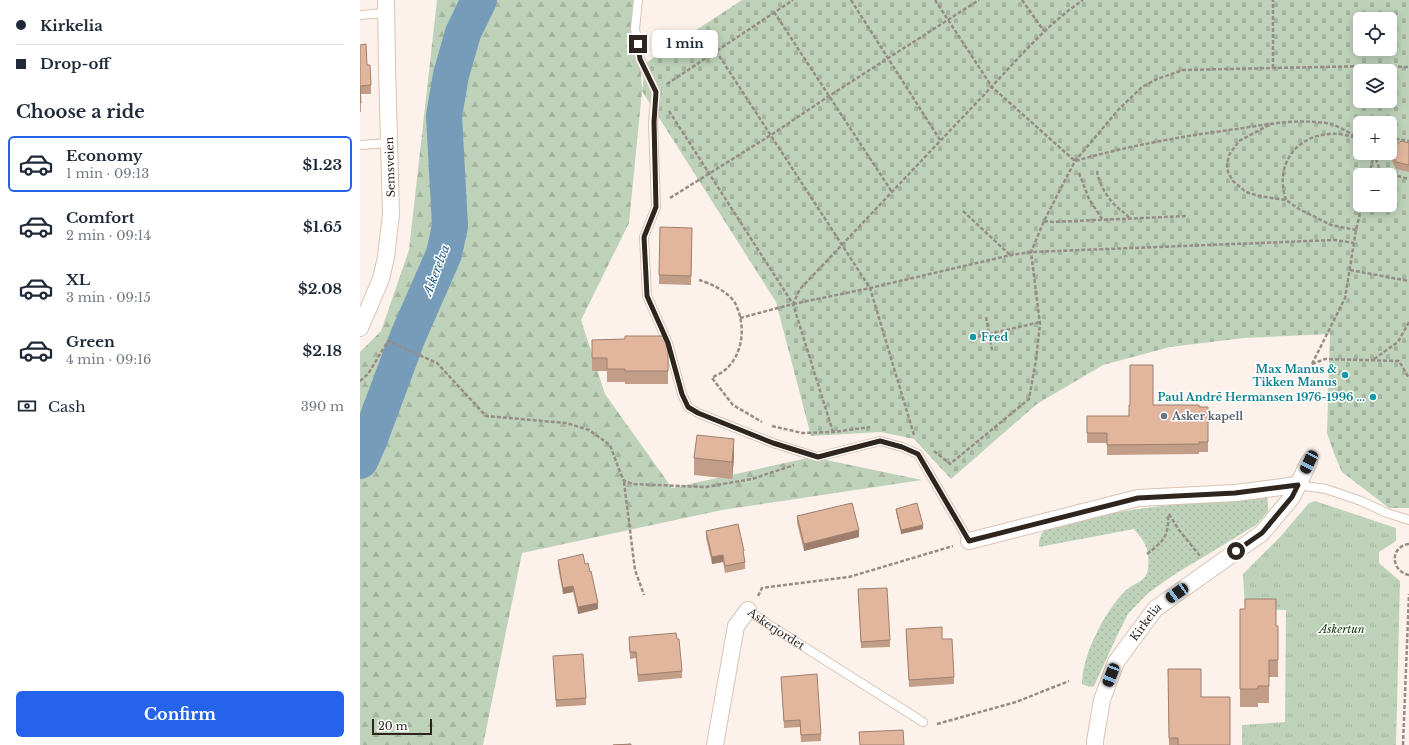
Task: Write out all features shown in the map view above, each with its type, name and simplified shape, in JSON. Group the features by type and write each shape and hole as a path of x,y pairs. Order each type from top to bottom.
{"street":[{"name":"Semsveien","path":"360,328 381,279 386,257 391,214 386,6"},
{"name":"Kirkelia","path":"1095,745 1102,700 1116,662 1155,609 1262,533 1292,497 1309,462"},
{"path":"969,541 1138,498 1235,493 1298,485"},
{"name":"Askerjordet","path":"716,745 736,626 748,610"}],"lane":[{"path":"638,0 635,29 640,59 656,92 654,122 656,207 644,237 647,296 668,343 682,394 688,407 698,413 773,443 818,457 880,441 902,447 918,454 969,541"},
{"path":"360,15 386,6"},
{"path":"360,146 389,143"},
{"path":"1298,485 1326,489 1361,501 1386,513 1409,520"},
{"name":"Askerjordet","path":"748,610 923,722"}],"path":[{"path":"793,0 656,92 710,173 793,304 833,432"},
{"path":"852,0 940,140"},
{"path":"935,0 992,87 1075,161"},
{"path":"656,207 771,135 979,0"},
{"path":"1022,0 1044,31"},
{"path":"793,304 800,289 940,140 1044,31 1083,0"},
{"path":"1273,0 1273,68"},
{"path":"774,12 892,192"},
{"path":"716,51 870,288 914,435"},
{"path":"932,449 950,464 1029,399 1036,360 1040,322 1031,252 1044,221 1075,161 1119,108 1142,86 1182,70 1368,66 1409,67"},
{"path":"1075,161 1108,151 1181,137 1301,121 1332,124 1353,136"},
{"path":"1272,124 1239,141 1229,155 1227,165 1228,172 1237,184 1246,192 1259,196 1286,200 1299,209 1331,225 1356,230"},
{"path":"1286,200 1283,181 1284,168 1296,147 1309,140 1330,134 1353,137"},
{"path":"1397,139 1409,141"},
{"path":"1377,160 1379,168 1390,174 1409,179"},
{"path":"1096,171 1108,197 1129,218"},
{"path":"1079,173 1089,199 1102,219"},
{"path":"963,211 1011,255"},
{"path":"1360,212 1345,298 1312,364 1325,359 1374,359 1399,361 1409,378"},
{"path":"1044,221 1053,222 1187,216"},
{"path":"740,318 793,304 870,288 1011,255 1031,252 1335,240 1354,243"},
{"path":"1350,270 1409,281"},
{"path":"699,280 722,291 734,302 740,318 742,331 740,345 735,359 725,370 712,378 733,405 767,425 802,433 833,432 876,427"},
{"path":"986,317 992,350"},
{"path":"977,337 1040,322"},
{"path":"1374,359 1398,342 1409,324"},
{"path":"360,381 368,374 388,341 437,363 486,416 566,423 589,430 610,445 624,482 635,570 644,595"},
{"path":"908,433 914,435 920,440"},
{"path":"624,482 634,484 705,487 752,479 818,457"},
{"path":"1147,554 1160,544 1167,532 1168,511 1169,516 1178,530 1211,569"},
{"path":"748,610 762,588 849,577 969,541"},
{"path":"1409,544 1398,550 1395,559 1397,568 1401,572 1409,575"},
{"path":"1403,745 1409,594"},
{"path":"923,722 936,724 1016,702 1069,681"}],"green space":[{"path":"437,0 638,0 635,29 640,59 642,91 629,223 581,320 605,394 672,488 812,457 922,480 722,510 522,553 483,745 360,745 360,352 381,331 409,250"},
{"path":"742,0 1409,0 1409,508 1389,508 1342,472 1327,433 1330,334 1244,338 1170,347 1103,365 1037,404 951,479 914,439 881,432 811,436 776,302 642,91 646,63"},
{"path":"1267,496 1268,511 1256,525 1172,576 1147,594 1128,614 1094,686 1090,687 1082,684 1083,672 1090,647 1110,610 1125,591 1143,579 1147,574 1147,550 1134,529 1039,547 1042,533 1057,523 1079,518 1162,506"},
{"name":"Askertun","path":"1315,501 1396,528 1396,541 1379,552 1379,563 1400,581 1396,745 1242,745 1242,725 1285,722 1286,610 1245,609 1243,574 1280,537 1309,503"}],"building":[{"path":"366,44 367,65 370,65 371,85 360,86 360,45"},
{"path":"1401,141 1409,143 1409,165 1396,162 1397,144"},
{"path":"660,227 692,228 691,276 659,275"},
{"path":"625,336 664,336 668,352 668,371 625,371 625,369 607,369 607,358 592,358 592,340 625,339"},
{"name":"Asker kapell","path":"1130,365 1153,365 1153,405 1199,405 1199,407 1208,407 1208,442 1199,442 1199,444 1107,445 1107,433 1087,433 1087,416 1129,416"},
{"path":"697,435 734,439 732,462 694,458"},
{"path":"852,503 859,530 804,544 797,516"},
{"path":"917,503 923,525 901,530 896,509"},
{"path":"738,524 745,562 725,566 723,555 712,557 706,531"},
{"path":"583,554 585,564 588,563 590,572 591,571 598,603 578,607 573,586 563,588 558,560"},
{"path":"887,588 890,640 861,642 858,589"},
{"path":"1245,599 1276,599 1278,660 1269,660 1269,686 1258,686 1258,689 1240,689 1240,609 1245,609"},
{"path":"942,627 942,639 952,639 954,677 909,680 906,629"},
{"path":"676,633 677,639 679,639 682,671 638,675 636,652 630,652 629,637"},
{"path":"583,654 586,698 556,700 553,656"},
{"path":"1168,669 1201,669 1201,697 1230,697 1230,745 1178,745 1178,738 1169,738"},
{"path":"817,674 821,734 801,735 800,720 784,721 781,677"},
{"path":"903,730 904,745 860,745 859,732"}],"waterway":[{"name":"Askerelva","path":"360,461 369,441 408,336 444,254 450,226 444,116 451,75 463,33 479,0"}],"place":[{"name":"Fred","path":"973,337"},
{"name":"Max Manus & Tikken Manus","path":"1345,375"},
{"name":"Paul Andrē Hermansen 1976-1996 ...","path":"1373,397"},
{"name":"Asker kapell","path":"1164,416"}],"route":[{"path":"638,44 640,59 656,92 654,122 656,207 644,237 647,296 668,343 682,394 688,407 698,413 773,443 818,457 880,441 902,447 918,454 969,541 1138,498 1235,493 1298,485 1292,497 1262,533 1236,551"}]}
